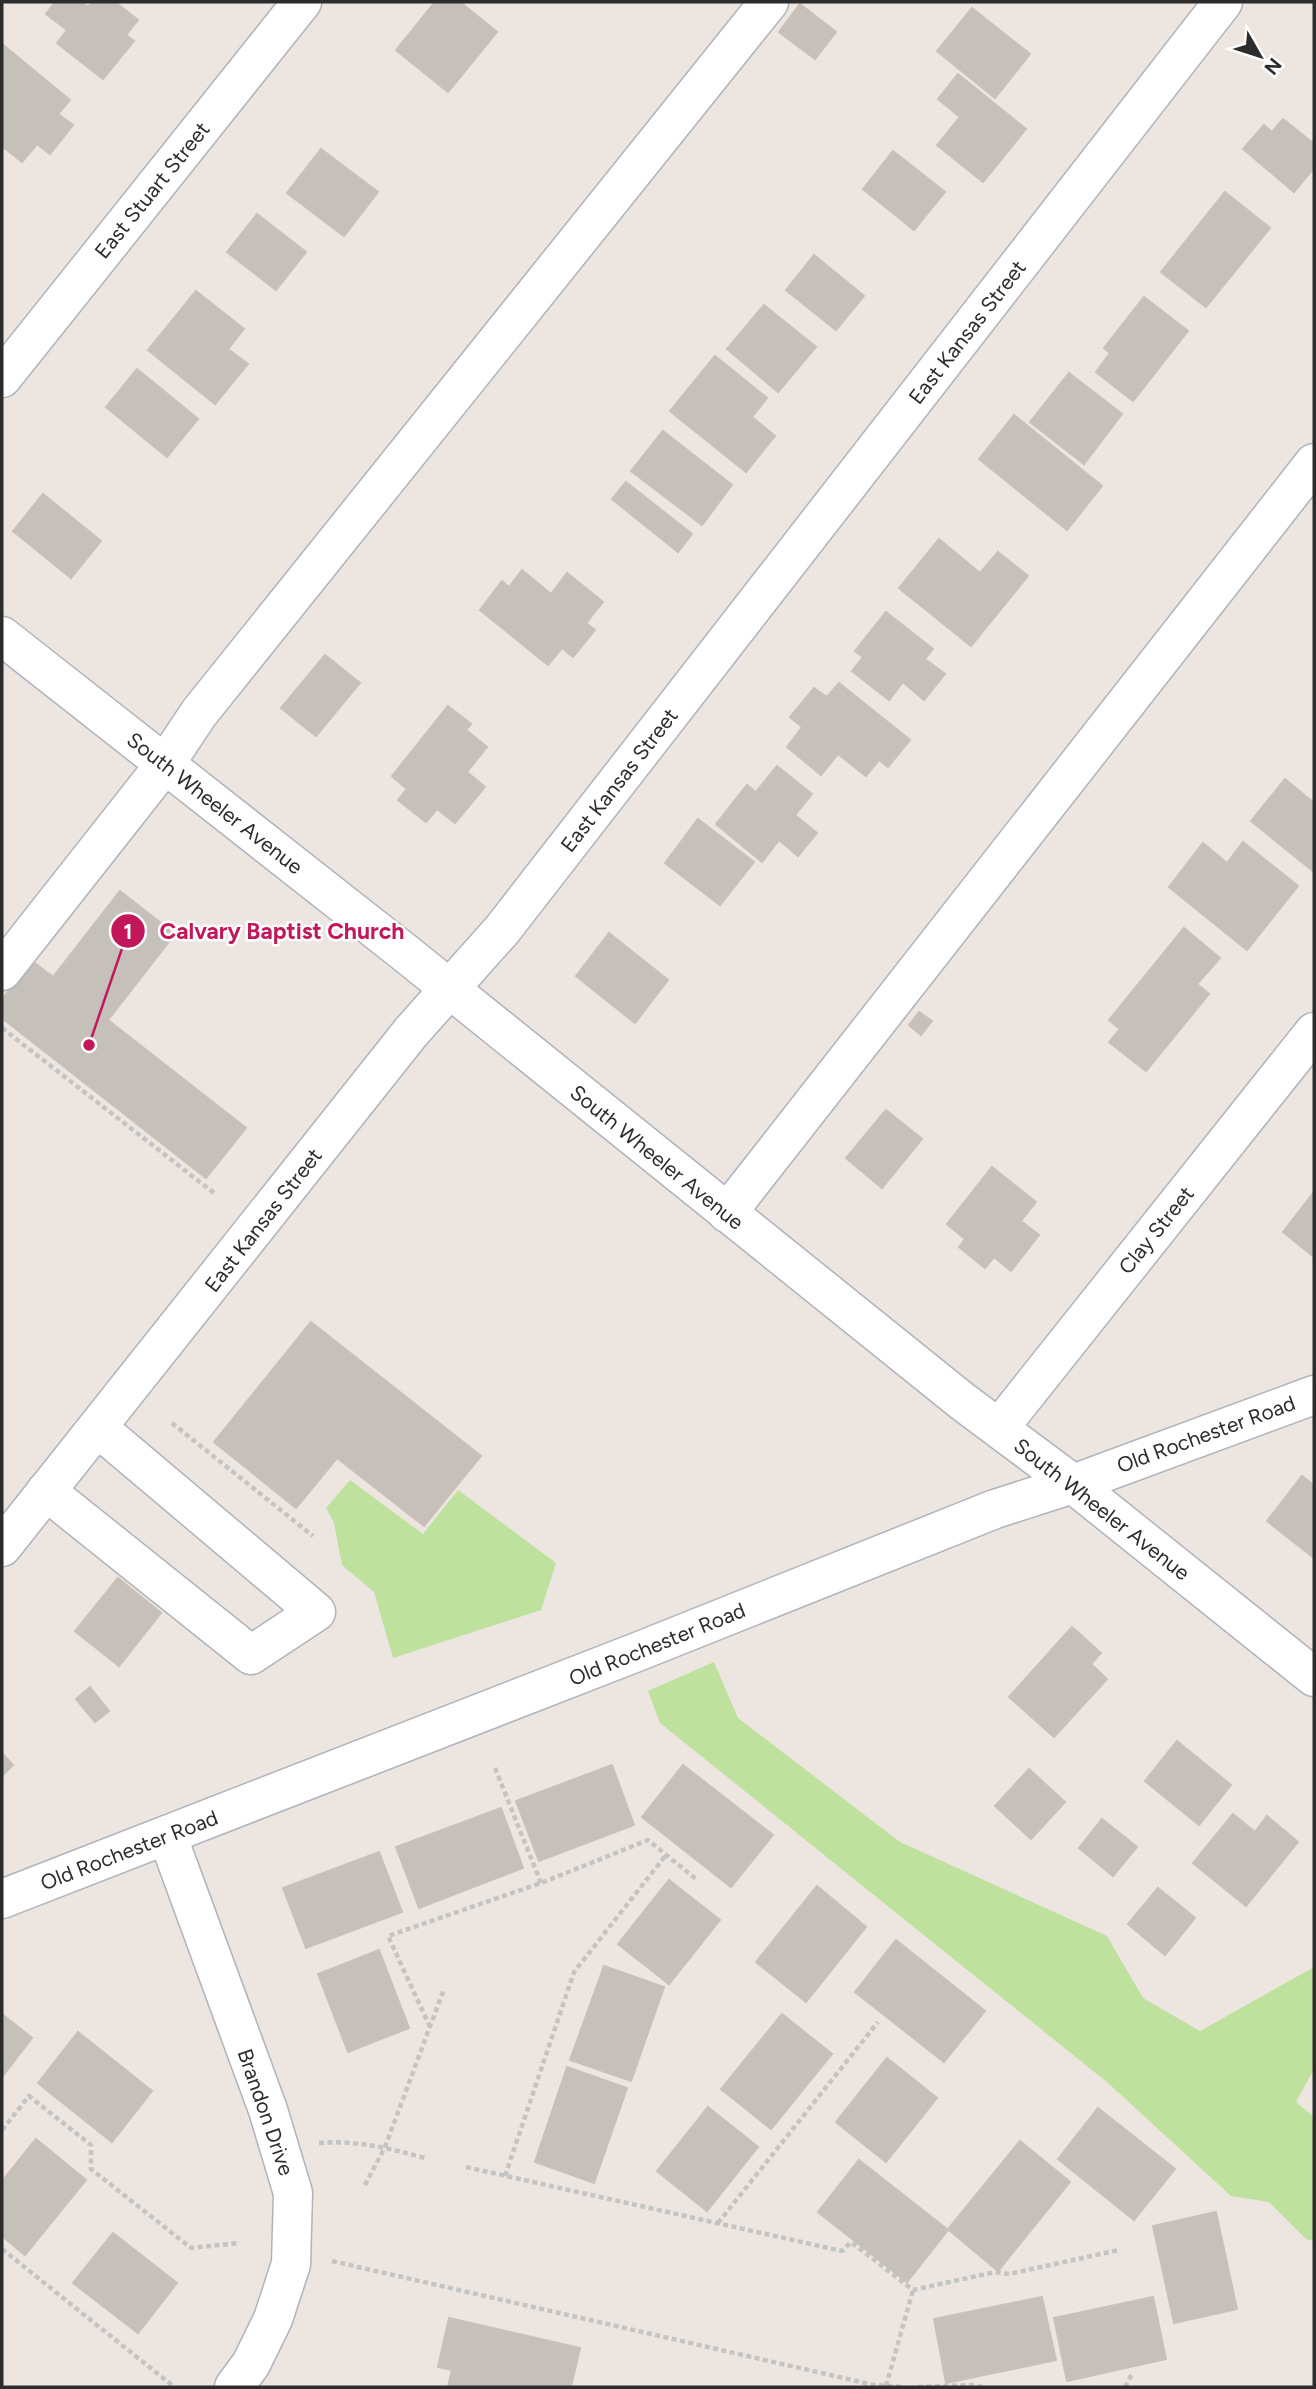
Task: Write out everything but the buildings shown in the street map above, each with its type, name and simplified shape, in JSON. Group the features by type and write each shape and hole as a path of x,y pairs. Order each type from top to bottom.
{"street":[{"name":"East Stuart Street","path":"2,378 302,2"},
{"path":"2,971 165,764 208,702 769,2"},
{"name":"East Kansas Street","path":"2,1547 405,1039 502,930 1223,2"},
{"path":"727,1213 1314,463"},
{"name":"South Wheeler Avenue","path":"2,636 1314,1677"},
{"name":"Clay Street","path":"999,1428 1314,1032"},
{"name":"Old Rochester Road","path":"2,1899 637,1652 995,1509 1073,1484 1314,1395"},
{"path":"47,1491 251,1655 316,1612 98,1428"},
{"name":"Brandon Drive","path":"167,1835 268,2109 293,2193 291,2264 273,2319 251,2364 234,2387"}],"path":[{"path":"2,1028 214,1193"},
{"path":"172,1423 313,1536"},
{"path":"495,1768 541,1883"},
{"path":"430,2027 388,1936 541,1883 648,1840 696,1879"},
{"path":"505,2176 573,1972 666,1855"},
{"path":"365,2185 385,2147 444,1989"},
{"path":"718,2223 878,2022"},
{"path":"2,2130 29,2096 91,2145 91,2169 191,2248 239,2243"},
{"path":"311,2144 336,2142 385,2147 425,2158"},
{"path":"466,2167 842,2251 851,2242 914,2290 995,2272 1009,2274 1119,2250"},
{"path":"2,2249 173,2386"},
{"path":"321,2259 848,2379 902,2387"},
{"path":"886,2386 914,2290"},
{"path":"1125,2387 1133,2372"},
{"path":"918,2387 982,2387"}],"green space":[{"path":"350,1480 423,1534 458,1490 556,1563 541,1610 393,1658 374,1592 342,1565 334,1523 326,1508"},
{"path":"714,1662 738,1718 900,1842 1107,1936 1143,1998 1200,2031 1314,1967 1314,2069 1296,2102 1314,2117 1314,2241 1306,2239 1269,2202 1231,2196 1108,2083 660,1723 648,1691"}],"place":[{"name":"Calvary Baptist Church","path":"89,1045"}]}
